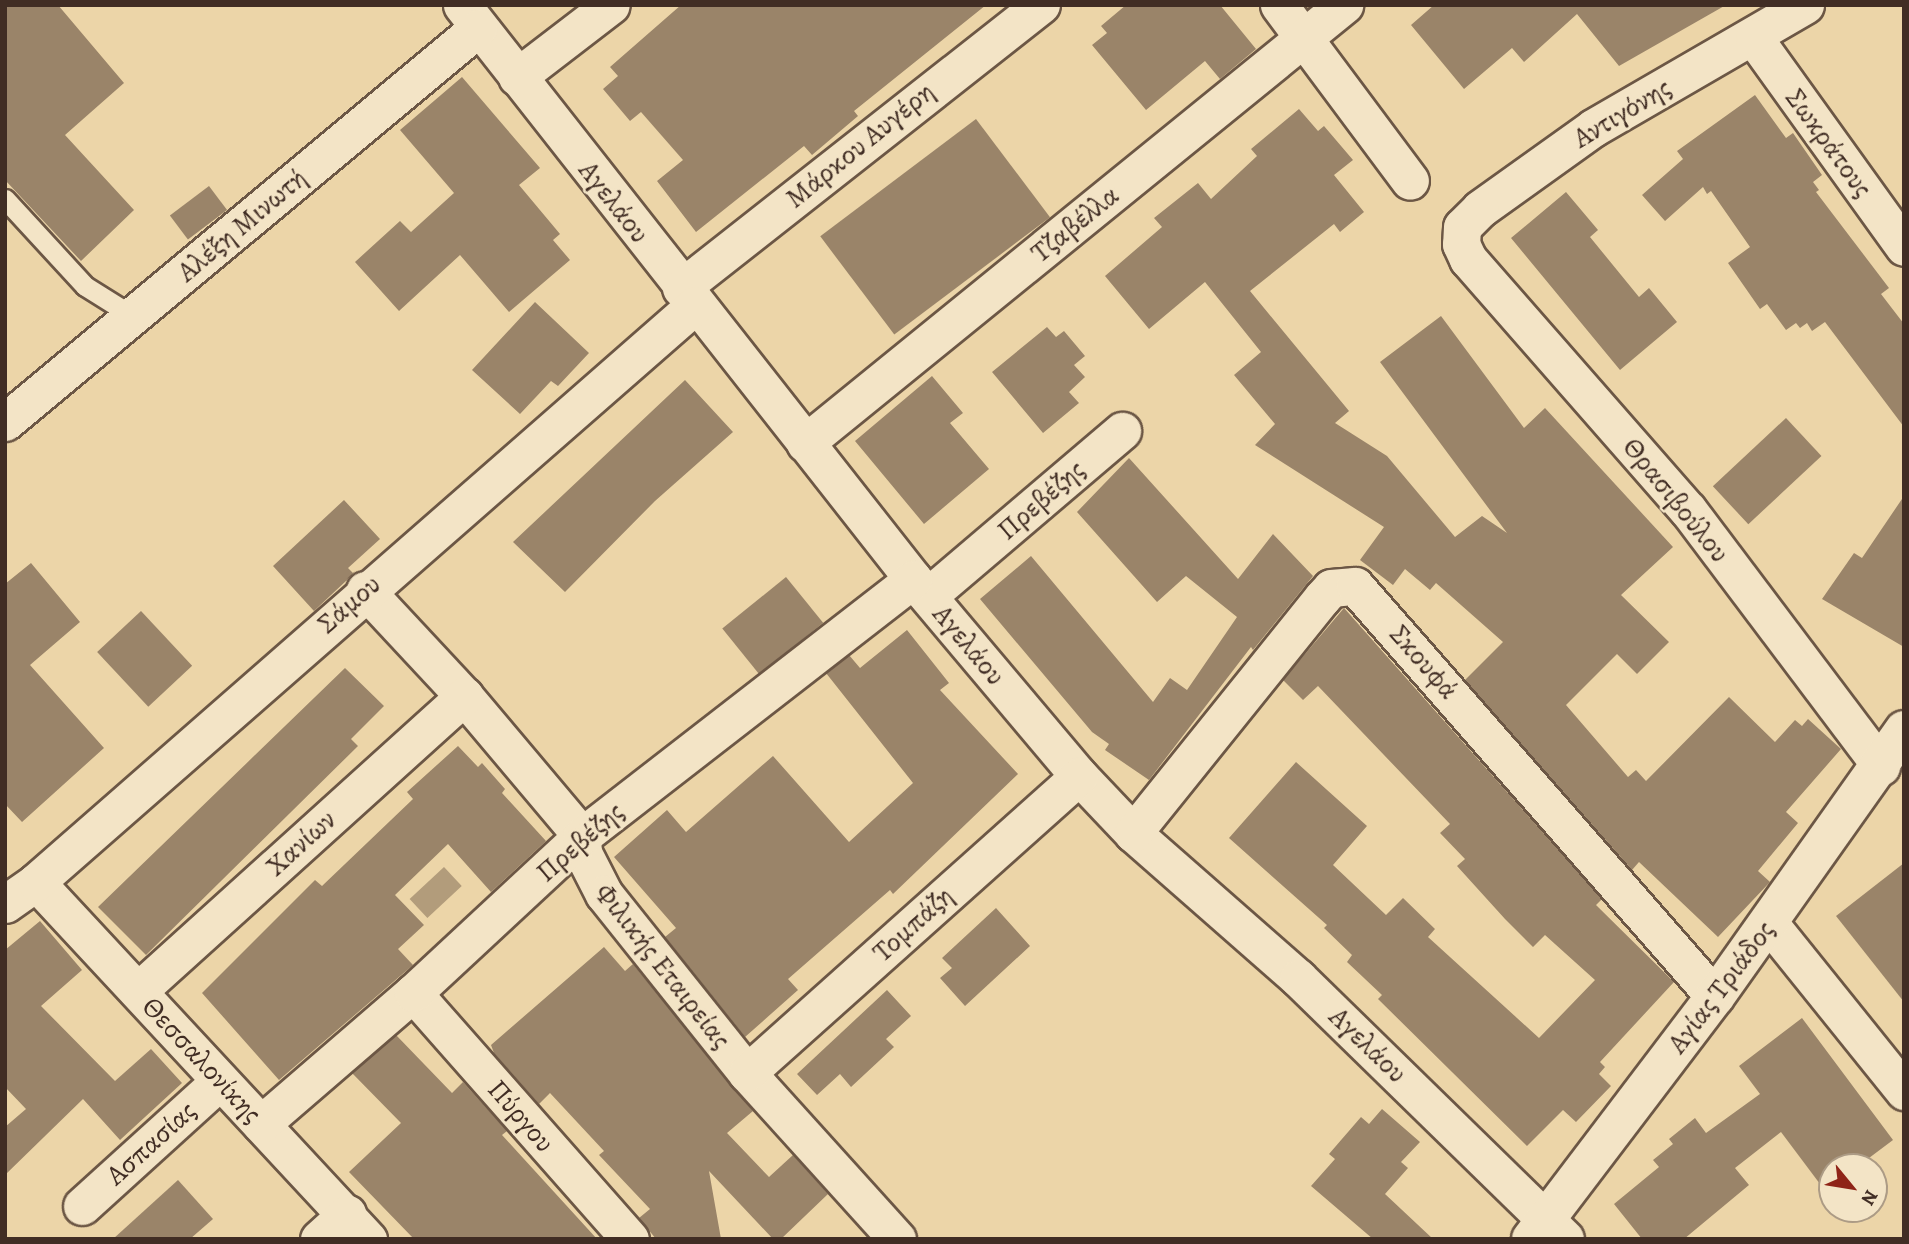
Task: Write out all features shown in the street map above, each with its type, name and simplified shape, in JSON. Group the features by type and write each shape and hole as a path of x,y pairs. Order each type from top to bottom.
{"street":[{"path":"517,77 611,5"},
{"name":"Μάρκου Αυγέρη","path":"688,296 1041,5"},
{"path":"1279,5 1410,181"},
{"name":"Τζαβέλλα","path":"805,443 1344,5"},
{"name":"Αντιγόνης","path":"1461,244 1462,228 1480,209 1544,162 1614,116 1754,38 1805,5"},
{"name":"Αγελάου","path":"470,17 921,588 1079,776 1133,834 1298,978 1548,1232"},
{"name":"Αλέξη Μινωτή","path":"5,422 133,316 470,17"},
{"name":"Σωκράτους","path":"1754,38 1904,247"},
{"name":"Θρασιβούλου","path":"1461,244 1468,258 1688,510 1881,766"},
{"name":"Σάμου","path":"5,904 36,882 365,590 688,296"},
{"name":"Πρεβέζης","path":"261,1124 413,993 582,836 921,588 1122,431"},
{"name":"Σκουφά","path":"1133,834 1322,598 1331,588 1355,586 1715,998"},
{"name":"Φιλικής Εταιρείας","path":"365,590 464,696 582,836 583,853 604,894 747,1073 897,1239"},
{"name":"Χανίων","path":"138,991 464,696"},
{"name":"Αγίας Τριάδος","path":"1548,1232 1904,730"},
{"name":"Τομπάζη","path":"747,1073 1079,776"},
{"name":"Θεσσαλονίκης","path":"36,882 358,1226"},
{"path":"1769,923 1904,1091"},
{"name":"Πύργου","path":"413,993 630,1239"},
{"name":"Ασπασίας","path":"82,1206 220,1081"},
{"path":"319,1239 358,1226"}],"lane":[{"path":"5,199 85,286 133,316"}],"shaded area":[{"path":"444,867 462,886 427,918 410,899"}],"building":[{"path":"5,5 58,5 124,83 65,135 134,210 81,261 5,180"},
{"path":"681,5 986,5 854,111 858,116 812,155 804,146 696,232 657,181 683,160 641,112 630,121 603,89 618,76 610,67"},
{"path":"1126,5 1220,5 1256,49 1220,79 1205,61 1146,110 1092,45 1107,33 1101,26"},
{"path":"1434,5 1726,5 1619,66 1577,14 1524,62 1512,48 1464,89 1411,25"},
{"path":"462,77 540,168 519,185 560,234 553,240 570,260 509,312 460,255 399,311 355,262 400,221 411,232 454,193 400,130"},
{"path":"1755,95 1786,138 1793,133 1822,175 1813,182 1819,190 1816,192 1889,288 1881,294 1904,324 1904,427 1825,322 1812,331 1807,323 1800,328 1796,323 1786,330 1767,304 1760,309 1728,263 1750,247 1711,191 1707,194 1703,187 1665,221 1642,195 1683,159 1677,151"},
{"path":"1299,109 1318,131 1324,126 1353,160 1334,175 1364,212 1340,232 1334,224 1250,291 1349,411 1335,423 1387,456 1455,537 1482,516 1507,533 1380,362 1441,316 1524,428 1545,408 1673,547 1621,595 1669,642 1637,674 1617,654 1566,705 1628,777 1636,770 1646,781 1729,697 1775,742 1795,720 1802,726 1808,719 1841,749 1786,812 1798,823 1758,871 1770,882 1718,937 1639,862 1632,870 1465,680 1503,642 1436,583 1430,590 1405,569 1393,585 1360,560 1384,527 1255,445 1275,424 1234,375 1261,352 1205,282 1149,329 1105,276 1162,227 1154,218 1198,183 1211,199 1257,156 1251,149"},
{"path":"976,119 1050,217 894,335 820,236"},
{"path":"209,186 227,210 188,239 170,215"},
{"path":"1566,192 1598,230 1590,237 1639,297 1649,288 1677,322 1620,370 1511,238"},
{"path":"535,302 589,353 558,386 551,381 520,414 472,370"},
{"path":"1047,327 1056,337 1064,331 1085,356 1074,365 1085,377 1069,392 1079,403 1043,433 992,372"},
{"path":"932,376 963,413 950,423 989,469 924,524 855,441"},
{"path":"685,380 733,432 655,501 565,592 513,542"},
{"path":"1786,418 1821,456 1748,524 1713,486"},
{"path":"1129,458 1238,579 1273,534 1313,576 1253,650 1251,647 1149,780 1105,750 1109,744 1092,732 980,599 1031,556 1153,702 1170,678 1187,690 1237,617 1186,576 1157,602 1077,512"},
{"path":"1904,496 1904,647 1822,599 1854,553 1862,558"},
{"path":"344,500 380,539 348,568 353,573 314,611 273,566"},
{"path":"31,563 80,622 30,665 104,748 22,822 5,804 5,584"},
{"path":"786,577 823,623 759,674 722,629"},
{"path":"1344,608 1602,899 1596,905 1674,982 1600,1062 1605,1067 1599,1074 1611,1086 1576,1122 1563,1110 1527,1146 1378,999 1382,995 1347,962 1352,955 1324,928 1327,925 1229,838 1296,762 1367,826 1333,865 1386,915 1403,898 1435,929 1428,937 1539,1038 1595,980 1545,935 1533,947 1505,919 1457,866 1465,859 1440,833 1450,824 1318,686 1303,700 1283,680"},
{"path":"141,611 192,666 148,707 97,652"},
{"path":"907,630 949,683 940,690 1018,774 893,894 890,890 788,979 798,990 745,1037 665,937 676,928 614,857 667,810 686,832 773,756 849,842 913,783 826,673 849,655 860,668"},
{"path":"345,668 384,706 351,739 358,746 146,955 98,907"},
{"path":"458,746 478,767 482,763 505,789 502,793 546,841 491,892 448,844 395,895 424,925 398,949 413,965 279,1080 202,993 315,880 322,886 413,799 407,792"},
{"path":"1904,863 1904,1002 1836,916"},
{"path":"996,908 1030,946 965,1006 940,978 952,968 942,958"},
{"path":"40,921 82,970 41,1006 115,1081 151,1049 182,1083 120,1140 83,1099 5,1175 5,1127 26,1109 5,1087 5,950"},
{"path":"604,947 625,971 633,964 753,1111 727,1133 769,1177 793,1155 828,1194 781,1239 773,1239 709,1171 721,1239 656,1239 639,1218 650,1209 599,1155 604,1151 550,1093 539,1104 494,1053 491,1045"},
{"path":"887,990 911,1016 886,1039 894,1047 851,1087 840,1074 817,1095 797,1074"},
{"path":"1802,1018 1893,1140 1876,1153 1818,1153 1818,1181 1781,1132 1735,1168 1749,1185 1684,1239 1642,1239 1614,1204 1659,1167 1653,1160 1673,1144 1669,1139 1695,1118 1706,1133 1760,1094 1739,1066"},
{"path":"396,1035 452,1093 463,1082 507,1131 502,1135 597,1239 414,1239 349,1172 401,1123 352,1073"},
{"path":"1382,1109 1420,1142 1401,1162 1408,1168 1385,1194 1433,1239 1373,1239 1311,1186 1335,1159 1329,1154 1361,1117 1369,1124"},
{"path":"178,1180 213,1219 190,1239 113,1239"}]}
